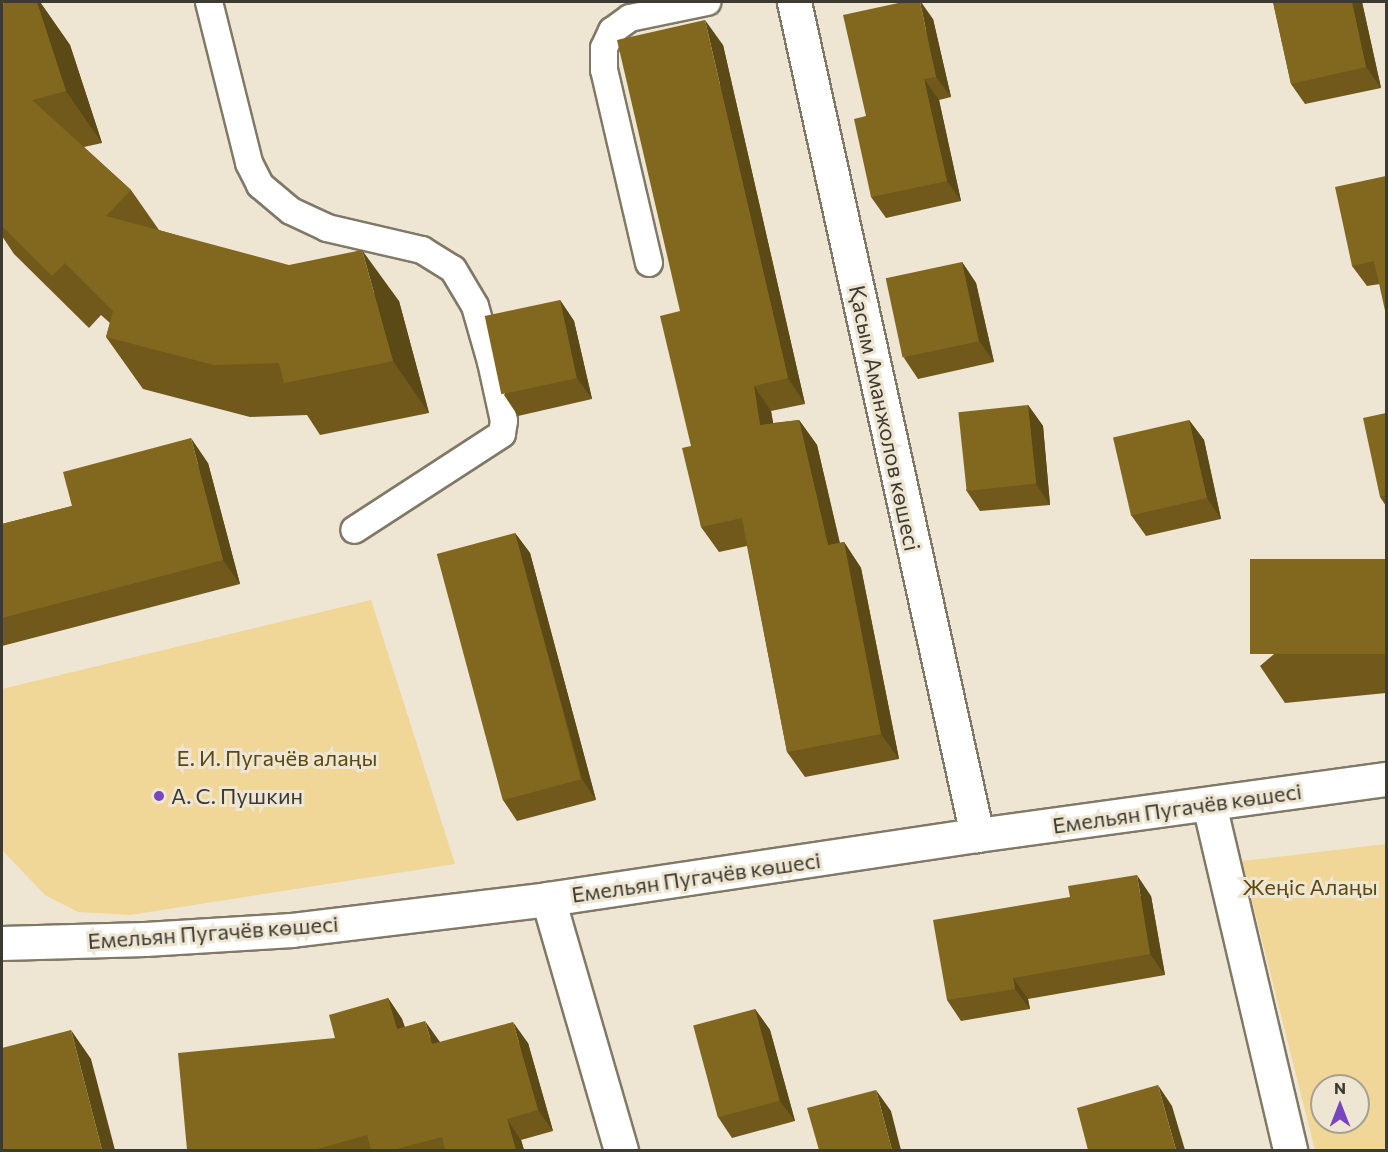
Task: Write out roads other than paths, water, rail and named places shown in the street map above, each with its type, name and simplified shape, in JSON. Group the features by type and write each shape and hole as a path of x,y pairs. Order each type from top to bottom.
{"street":[{"name":"Қасым Аманжолов көшесі","path":"794,2 977,835"},
{"name":"Емельян Пугачёв көшесі","path":"2,943 126,940 292,930 548,899 977,835 1386,779"},
{"path":"1209,804 1290,1150"},
{"path":"548,899 621,1150"}],"lane":[{"path":"208,2 249,163 260,186 291,211 327,228 422,250 453,269 475,306 504,421 502,434 354,530"},
{"path":"649,263 604,69 604,48 612,31 630,18 707,2"}],"place":[{"name":"А. С. Пушкин","path":"159,796"}],"park label":[{"name":"Е. И. Пугачёв алаңы","path":"277,758"},
{"name":"Жеңіс Алаңы","path":"1310,887"}]}
